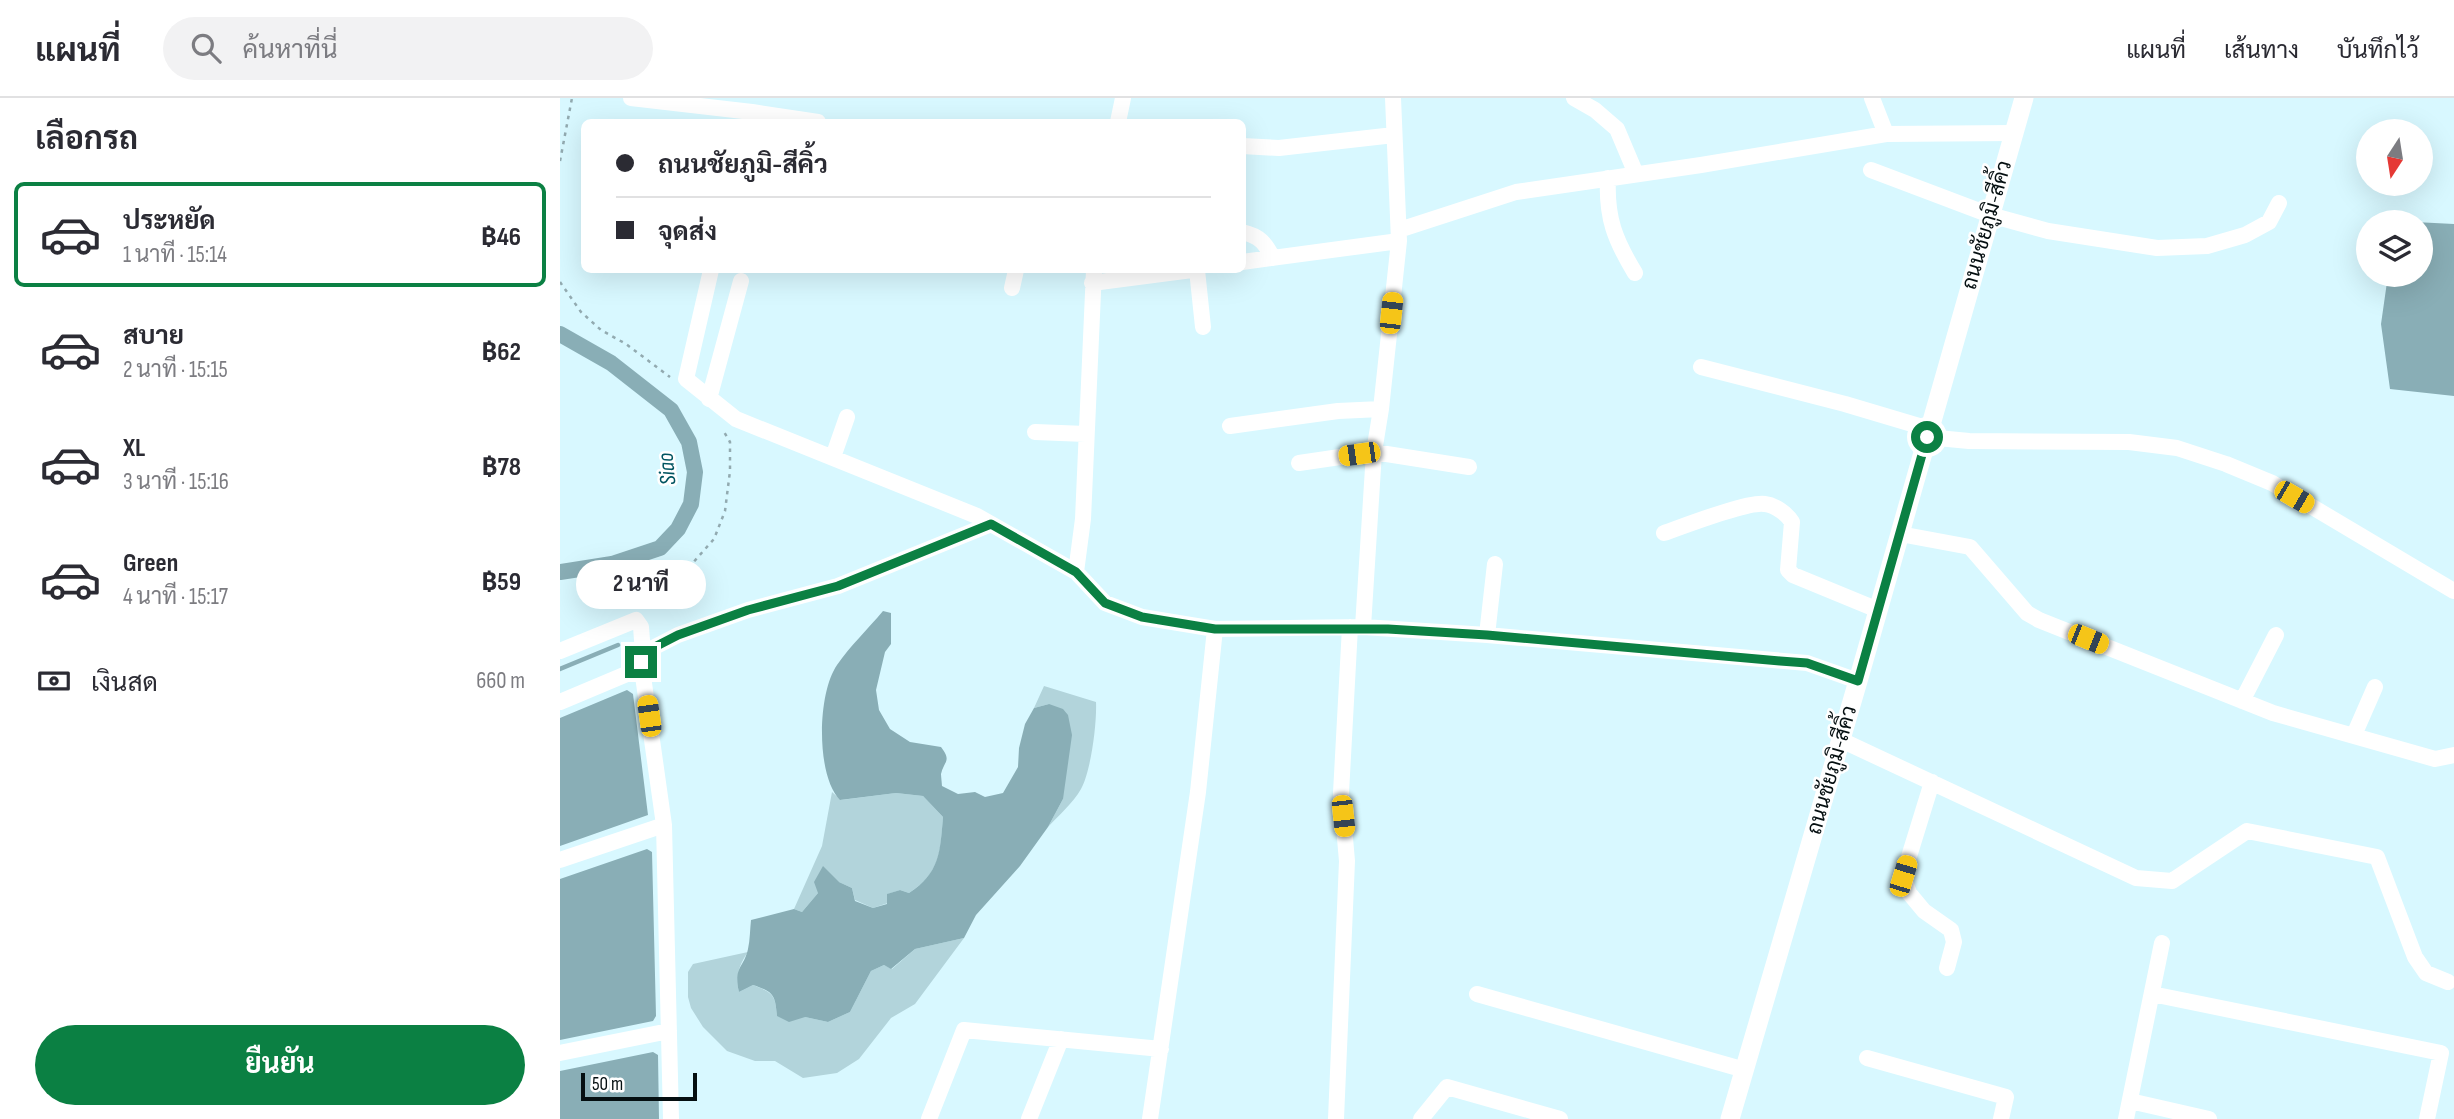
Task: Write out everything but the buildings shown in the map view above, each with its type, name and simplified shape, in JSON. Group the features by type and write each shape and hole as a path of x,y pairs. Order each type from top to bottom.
{"main road":[{"name":"ถนนชัยภูมิ-สีคิ้ว","path":"1730,1119 2024,98"}],"street":[{"path":"631,98 777,119"},
{"path":"1119,119 1123,98"},
{"path":"1336,1119 1347,861 1341,793 1374,452 1399,235 1393,98"},
{"path":"1574,98 1595,110 1617,129 1636,174"},
{"path":"1872,98 1886,134"},
{"path":"1246,261 1399,235 1516,192 1886,134 2012,133"},
{"path":"1246,146 1279,148 1394,135"},
{"path":"1871,170 1990,215 2048,231 2157,248 2207,246 2245,235 2269,222 2279,203"},
{"path":"1608,178 1607,200 1611,227 1635,274"},
{"path":"1246,233 1257,236 1273,258"},
{"path":"710,273 686,379 709,399 736,419 977,516 1076,572 1105,603 1142,617 1215,629 1357,627 1487,635 1807,663 1858,681"},
{"path":"1012,288 1015,273"},
{"path":"1076,572 1083,519 1093,276 1144,273"},
{"path":"1194,273 1203,327"},
{"path":"709,399 741,281"},
{"path":"1701,368 1845,404 1928,433 1969,441 2129,442 2176,448 2226,464 2272,484 2454,591"},
{"path":"1230,426 1338,411 1381,409"},
{"path":"833,457 847,417"},
{"path":"1035,432 1086,434"},
{"path":"1299,463 1374,452 1469,467"},
{"path":"1664,533 1751,505 1766,503 1787,515 1792,522 1787,559 1788,570 1793,575 1878,610"},
{"path":"560,651 678,635 748,610 838,586 991,524"},
{"path":"1900,534 1970,547 2012,597 2039,620 2242,701 2273,713 2435,759 2454,755"},
{"path":"1487,635 1495,564"},
{"path":"1150,1119 1198,792 1215,629"},
{"path":"2242,701 2276,635"},
{"path":"560,702 629,673 641,641"},
{"path":"641,641 664,825 671,1119"},
{"path":"2354,735 2375,687"},
{"path":"1841,740 2136,878 2172,881 2247,831 2377,857 2415,957 2426,973 2448,982"},
{"path":"1932,782 1903,876 1909,893 1924,911 1951,930 1954,942 1947,968"},
{"path":"560,860 664,825"},
{"path":"2126,1119 2162,943"},
{"path":"1477,994 1745,1070"},
{"path":"2152,994 2441,1053 2427,1119"},
{"path":"929,1119 964,1030 1161,1049"},
{"path":"560,1053 668,1031"},
{"path":"1028,1119 1061,1040"},
{"path":"1867,1058 2006,1097 2001,1119"},
{"path":"1421,1119 1447,1087 1560,1119"},
{"path":"2130,1101 2209,1119"}],"path":[{"path":"560,161 572,98"},
{"path":"560,282 581,312 601,330 626,344 671,377"},
{"path":"641,641 656,588 690,566 714,539 725,511 730,442 719,423"}],"shaded area":[{"path":"2433,223 2454,224 2454,396 2390,389 2381,324 2386,287 2433,287"},
{"path":"883,611 891,613 891,644 885,652 876,690 879,710 890,729 910,742 941,747 947,758 941,774 942,786 958,794 975,792 985,797 1003,793 1018,767 1025,724 1034,708 1049,704 1063,709 1068,715 1072,735 1063,799 1048,827 1020,866 976,915 964,938 915,949 891,969 884,965 871,971 850,1012 828,1022 805,1017 789,1022 777,1016 774,999 765,990 753,985 739,992 737,977 748,949 751,920 794,909 802,912 818,893 814,882 823,866 839,882 852,888 855,901 873,908 887,904 887,894 900,890 909,893 927,878 939,851 943,817 923,796 896,793 840,800 827,773 822,734 830,678 842,658"},
{"path":"1044,686 1096,702 1093,747 1085,781 1074,799 1048,827 1063,799 1049,704 1034,708"},
{"path":"627,690 633,694 648,815 560,846 560,718"},
{"path":"832,792 841,800 896,793 923,796 943,817 937,861 920,885 909,893 900,890 888,894 888,903 873,908 855,900 852,888 839,882 818,893 802,912 794,909 822,846"},
{"path":"647,849 652,852 656,1016 653,1021 560,1040 560,879"},
{"path":"964,938 915,1004 891,1018 859,1059 837,1073 803,1078 775,1061 755,1061 727,1051 703,1027 691,1008 688,997 688,972 693,964 748,952 739,971 739,992 753,985 772,996 777,1016 805,1017 828,1022 850,1012 871,971 884,965 892,969 915,949"},
{"path":"653,1052 658,1055 659,1119 560,1119 560,1071"}],"waterway":[{"name":"Siao","path":"560,334 611,363 671,410 689,442 695,472 691,504 678,529 660,548 612,564 560,572"},
{"path":"560,669 618,645"}],"route":[{"path":"641,662 643,653 678,635 748,610 838,586 991,524 1076,572 1105,603 1142,617 1215,629 1388,629 1807,663 1858,681 1927,437"}]}
